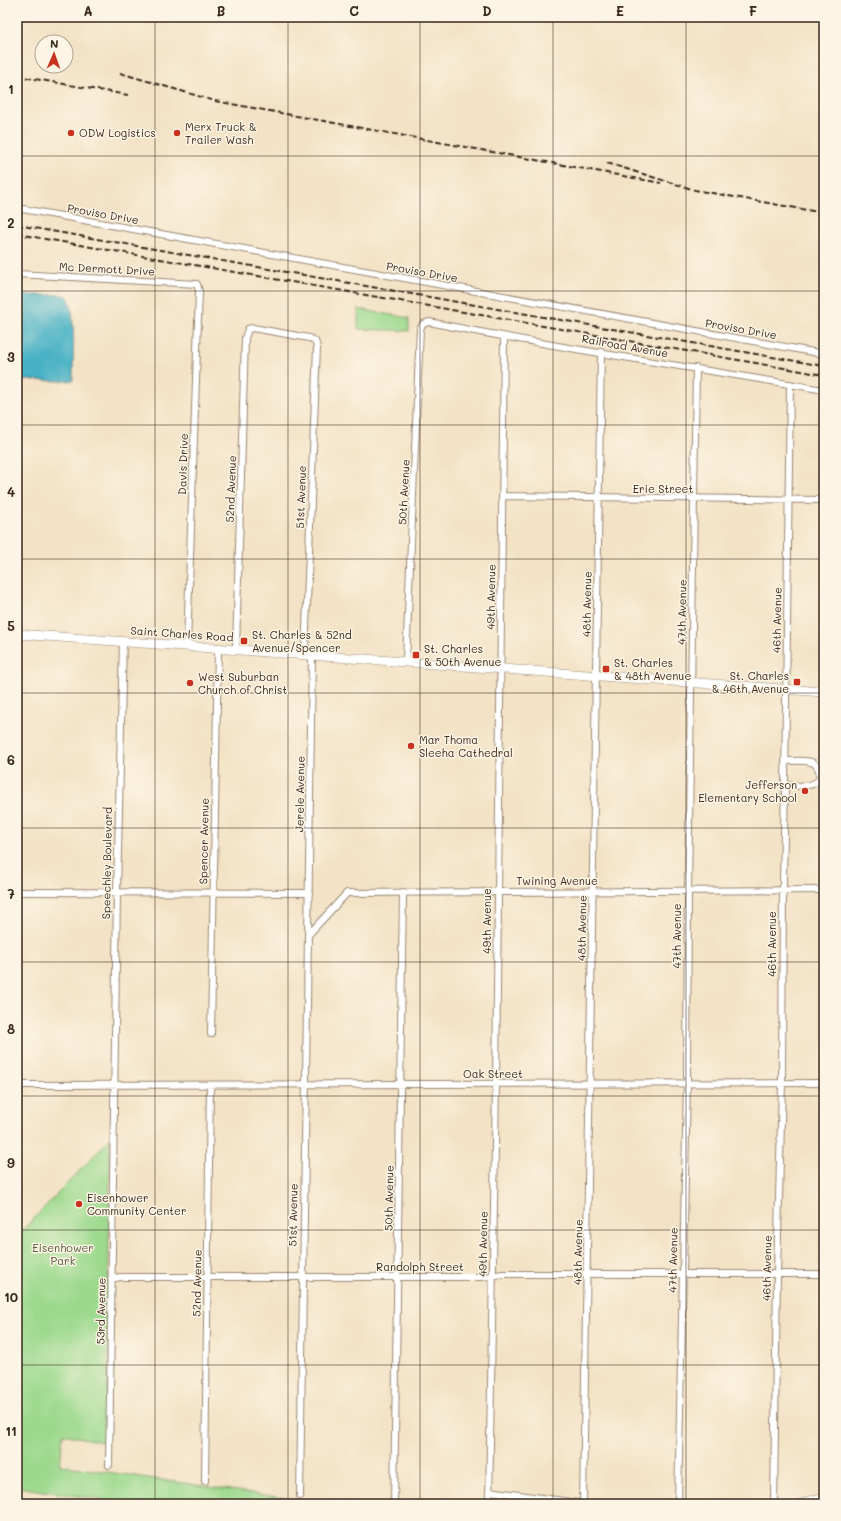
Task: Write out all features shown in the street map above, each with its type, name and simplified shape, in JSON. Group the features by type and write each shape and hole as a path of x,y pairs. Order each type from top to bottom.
{"main road":[{"name":"Saint Charles Road","path":"18,634 824,692"},
{"path":"800,1504 824,1497"}],"street":[{"name":"Proviso Drive","path":"17,208 824,354"},
{"name":"Mc Dermott Drive","path":"17,274 197,284"},
{"name":"Davis Drive","path":"187,646 199,291 197,284"},
{"name":"Railroad Avenue","path":"423,324 428,322 504,337 824,390"},
{"name":"50th Avenue","path":"406,661 420,328 423,324"},
{"name":"51st Avenue","path":"248,329 260,329 309,338 315,341 317,347 309,655"},
{"name":"52nd Avenue","path":"236,649 245,338 248,329"},
{"name":"49th Avenue","path":"489,1504 496,1084 504,337"},
{"name":"48th Avenue","path":"585,1504 592,891 597,675 601,352"},
{"name":"47th Avenue","path":"678,1504 686,1084 696,368"},
{"name":"46th Avenue","path":"774,1504 777,1274 782,1084 783,890 790,384"},
{"name":"Erie Street","path":"502,496 824,500"},
{"path":"17,772 18,634"},
{"name":"Speechley Boulevard","path":"114,1085 123,641"},
{"name":"Spencer Avenue","path":"211,1034 218,648"},
{"name":"Jerele Avenue","path":"309,655 309,934"},
{"path":"785,761 811,762 816,765 820,775 818,779 808,786 785,786"},
{"name":"Twining Avenue","path":"309,934 347,893 824,890"},
{"path":"17,892 309,893"},
{"name":"50th Avenue","path":"394,1504 403,892"},
{"name":"51st Avenue","path":"300,1496 302,1277 309,934"},
{"name":"Oak Street","path":"17,1085 824,1083"},
{"name":"53rd Avenue","path":"109,1465 114,1085"},
{"name":"52nd Avenue","path":"204,1481 210,1085"},
{"name":"Randolph Street","path":"111,1278 482,1277 492,1275 587,1274 824,1274"},
{"path":"489,1491 585,1504"}],"green space":[{"path":"358,309 409,318 409,331 358,329"},
{"name":"Eisenhower Park","path":"110,1139 107,1443 63,1434 60,1465 326,1504 130,1504 17,1487 17,1236"}],"water":[{"path":"17,295 64,295 68,297 71,304 73,325 73,380 17,380"}],"railway":[{"path":"120,73 215,101 661,183"},
{"path":"17,76 128,95"},
{"path":"607,163 695,190 824,213"},
{"path":"17,225 824,366"},
{"path":"17,234 824,375"}],"place":[{"name":"ODW Logistics","path":"71,133"},
{"name":"Merx Truck & Trailer Wash","path":"177,133"},
{"name":"St. Charles & 52nd Avenue/Spencer","path":"244,641"},
{"name":"St. Charles & 50th Avenue","path":"416,655"},
{"name":"St. Charles & 48th Avenue","path":"606,669"},
{"name":"St. Charles & 46th Avenue","path":"797,682"},
{"name":"West Suburban Church of Christ","path":"190,683"},
{"name":"Mar Thoma Sleeha Cathedral","path":"411,746"},
{"name":"Jefferson Elementary School","path":"805,791"},
{"name":"Eisenhower Community Center","path":"79,1204"}]}
